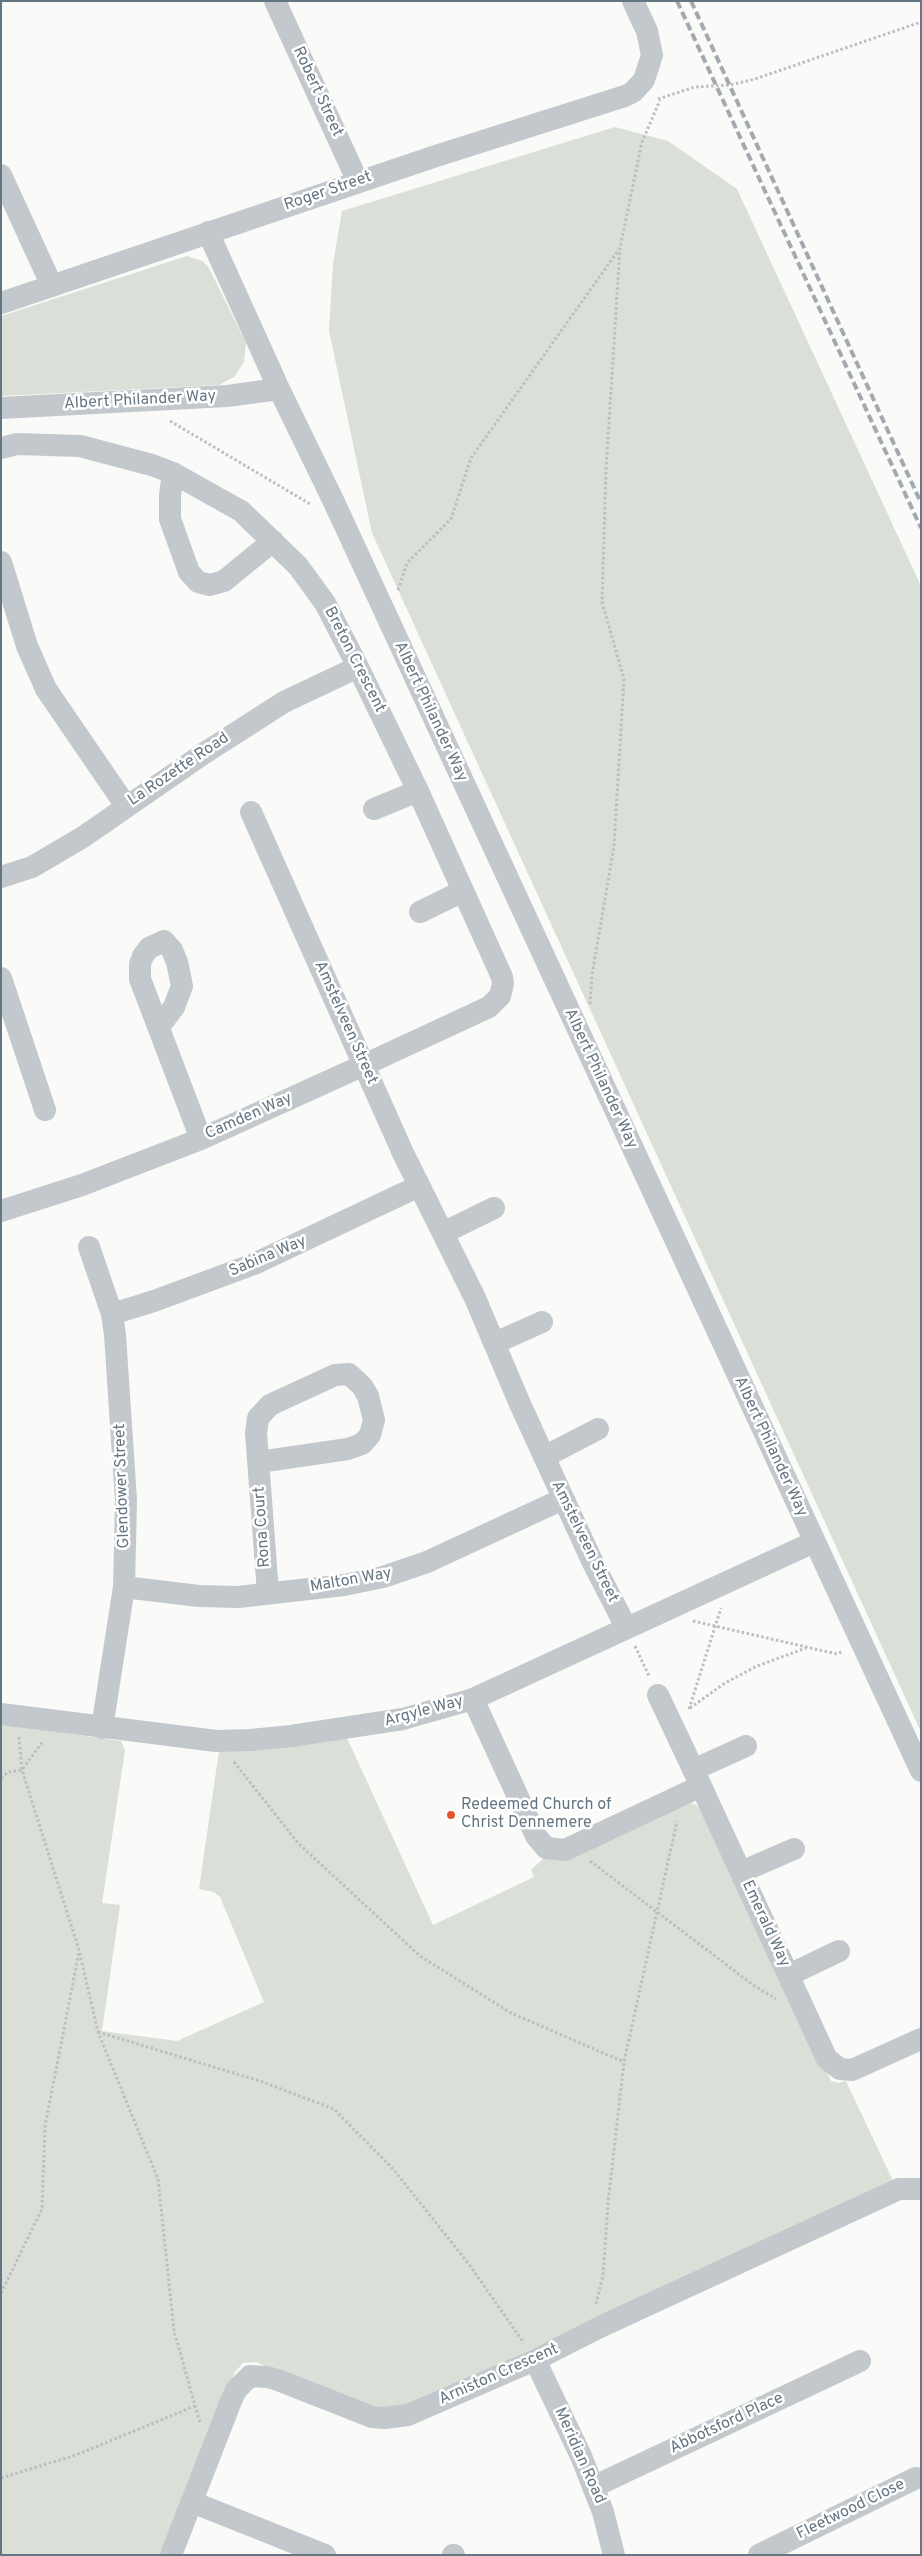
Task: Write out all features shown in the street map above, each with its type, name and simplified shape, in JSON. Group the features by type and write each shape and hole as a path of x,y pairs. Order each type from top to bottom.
{"street":[{"name":"Robert Street","path":"275,1 358,182"},
{"name":"Roger Street","path":"1,304 358,182 618,100 633,92 648,72 652,55 650,41 633,1"},
{"path":"1,175 52,286"},
{"name":"Albert Philander Way","path":"208,232 279,389 380,602 921,1771"},
{"name":"Albert Philander Way","path":"1,408 227,396 279,389"},
{"name":"Breton Crescent","path":"1,448 17,444 80,446 125,456 173,473 241,511 298,566 325,603 358,667 418,791 502,976 500,996 489,1006"},
{"path":"173,473 170,495 170,519 189,572 198,582 206,585 219,584 273,541"},
{"path":"1,562 27,646 42,681 126,806"},
{"name":"La Rozette Road","path":"1,877 32,866 83,837 264,714 358,667"},
{"path":"374,809 418,791"},
{"name":"Amstelveen Street","path":"251,812 419,1186 495,1343 563,1499 626,1626"},
{"path":"420,912 463,891"},
{"path":"1,978 45,1110"},
{"name":"Camden Way","path":"1,1211 82,1185 200,1139 364,1066 489,1006"},
{"path":"159,1027 200,1139"},
{"name":"Sabina Way","path":"112,1314 154,1301 254,1264 419,1186"},
{"path":"443,1233 494,1208"},
{"name":"Glendower Street","path":"89,1247 112,1314 118,1360 126,1500 124,1587 102,1728"},
{"path":"495,1343 542,1322"},
{"name":"Rona Court","path":"259,1462 348,1449 362,1444 370,1434 374,1420 368,1396 362,1386 354,1377 343,1373 270,1405 262,1412 256,1424 268,1593"},
{"path":"544,1457 598,1429"},
{"name":"Malton Way","path":"124,1587 218,1597 344,1584 404,1572 563,1499"},
{"name":"Argyle Way","path":"10,1716 216,1741 251,1740 383,1723 429,1713 473,1699 719,1583 814,1542"},
{"name":"Emerald Way","path":"658,1695 827,2059 833,2065 846,2070 858,2068 921,2039"},
{"path":"473,1699 540,1843 552,1850 572,1847 675,1799 697,1778 746,1746"},
{"name":"Emerald Way","path":"741,1872 794,1849"},
{"name":"Emerald Way","path":"789,1975 839,1951"},
{"name":"Arniston Crescent","path":"170,2555 236,2390 250,2376 278,2380 359,2413 385,2418 418,2411 535,2360 600,2326 899,2189 921,2189"},
{"name":"Meridian Road","path":"535,2360 581,2456 603,2512 614,2555"},
{"name":"Abbotsford Place","path":"593,2487 860,2361"},
{"name":"Fleetwood Close","path":"759,2555 916,2478"},
{"path":"192,2502 325,2555"}],"path":[{"path":"633,92 660,100 695,88 730,85 755,79 921,22"},
{"path":"571,1016 590,1010 592,975 614,846 624,679 602,602 606,470 620,248 642,142 660,100"},
{"path":"380,602 396,594 407,563 451,519 471,458 620,248"},
{"path":"170,422 311,505"},
{"path":"673,1726 686,1719 714,1626 726,1595 719,1583"},
{"path":"671,1606 686,1620 837,1654 861,1642"},
{"path":"626,1626 658,1695"},
{"path":"689,1708 725,1683 757,1666 807,1647"},
{"path":"10,1716 22,1770 79,1950 98,2032 158,2179 174,2331 203,2434 213,2448"},
{"path":"1,1778 8,1772 22,1770 56,1722"},
{"path":"216,1741 298,1843 420,1956 511,2012 624,2062"},
{"path":"600,2326 595,2309 603,2275 608,2203 624,2062 679,1813 675,1799"},
{"path":"572,1847 657,1914 753,1985 794,2009 804,2008"},
{"path":"1,2294 42,2209 45,2126 79,1950"},
{"path":"98,2032 260,2081 334,2109 394,2170 456,2248 535,2360"},
{"path":"1,2478 76,2455 195,2406"}],"shaded area":[{"path":"615,127 668,141 737,189 921,586 921,1732 372,533 329,331 333,264 342,211"},
{"path":"187,256 203,261 209,268 246,343 244,362 234,377 219,385 1,396 1,316"},
{"path":"1,1724 121,1741 125,1750 102,1903 120,1905 102,2031 177,2041 264,2002 220,1897 214,1892 199,1889 219,1751 347,1738 433,1925 534,1877 531,1870 545,1857 686,1803 694,1804 706,1813 831,2081 838,2083 846,2081 894,2183 401,2409 361,2406 256,2362 243,2363 235,2372 162,2555 1,2555"}],"railway":[{"path":"677,1 921,528"},
{"path":"691,1 921,503"}],"place":[{"name":"Redeemed Church of Christ Dennemere","path":"451,1815"}]}
